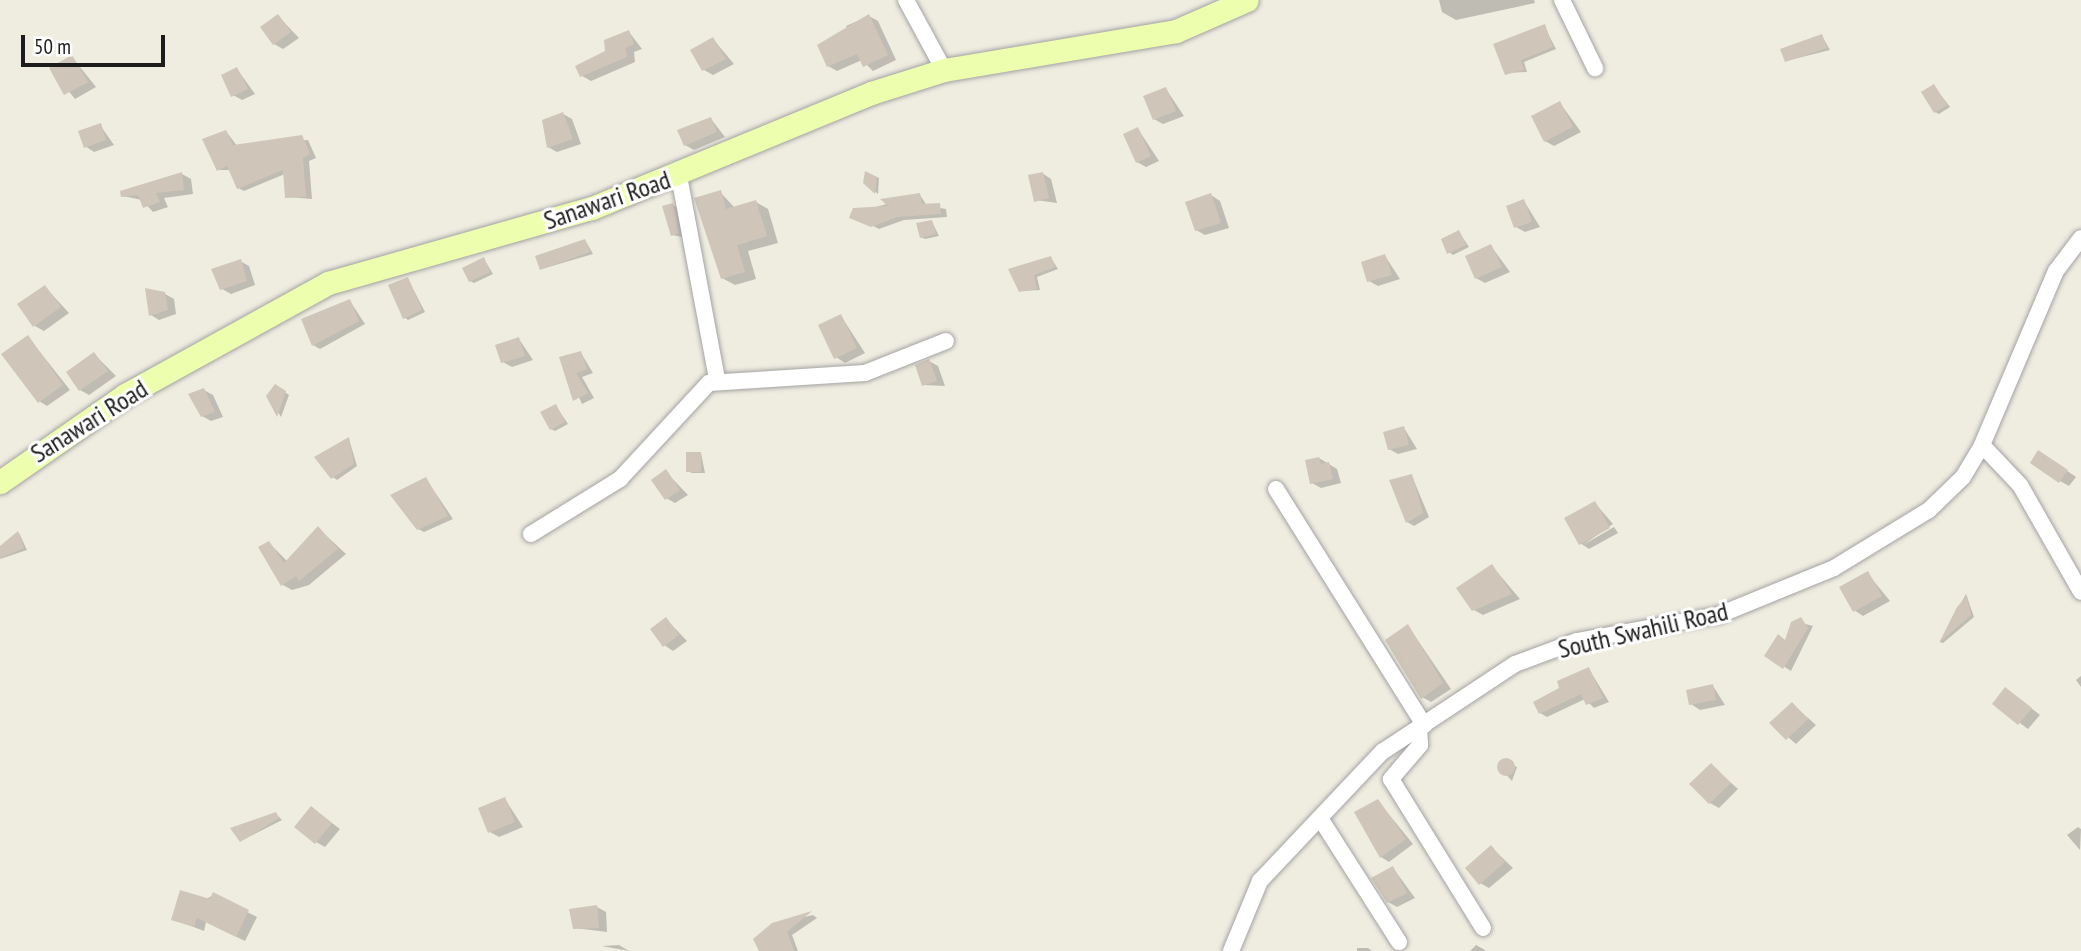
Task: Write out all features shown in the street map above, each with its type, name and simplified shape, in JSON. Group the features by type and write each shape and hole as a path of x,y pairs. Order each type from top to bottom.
{"street":[{"path":"906,0 944,70"},
{"name":"Sanawari Road","path":"0,482 125,395 328,283 592,208 679,176 803,116 944,70 1175,31 1247,0"},
{"path":"1562,0 1595,68"},
{"path":"679,176 717,379"},
{"name":"South Swahili Road","path":"1231,951 1260,881 1382,752 1515,664 1577,641 1719,615 1834,568 1929,510 1963,477 1982,445 2056,271 2081,238"},
{"path":"531,534 620,480 695,393 717,379 865,373 946,341"},
{"path":"1982,445 2020,485 2081,592"},
{"path":"1276,489 1421,727 1420,745 1391,779 1483,928"},
{"path":"1320,818 1399,942"}],"building":[{"path":"278,14 291,32 273,45 260,27"},
{"path":"869,14 888,55 863,67 857,54 827,67 817,45"},
{"path":"1545,24 1553,47 1521,60 1524,70 1505,75 1493,44"},
{"path":"629,30 634,44 626,48 627,57 580,77 575,66 605,51 604,40"},
{"path":"1822,34 1827,48 1785,62 1780,49"},
{"path":"713,37 726,59 702,71 690,50"},
{"path":"72,55 88,82 64,95 49,68"},
{"path":"237,67 248,89 231,97 221,75"},
{"path":"1934,84 1947,105 1934,113 1921,92"},
{"path":"1166,87 1176,111 1153,120 1143,96"},
{"path":"1560,101 1573,127 1544,142 1531,116"},
{"path":"563,112 573,139 547,148 542,120"},
{"path":"711,117 717,132 684,146 677,130"},
{"path":"101,123 106,140 84,148 78,131"},
{"path":"1138,127 1151,156 1136,163 1123,134"},
{"path":"226,130 233,145 302,135 310,154 303,158 306,197 285,198 283,170 237,189 227,166 217,171 202,139"},
{"path":"865,171 877,177 875,194 863,183"},
{"path":"182,172 184,190 156,193 160,202 143,208 138,195 121,197 120,191"},
{"path":"1043,172 1049,198 1034,202 1028,175"},
{"path":"721,190 726,209 756,200 767,236 737,245 745,272 721,279 694,198"},
{"path":"920,193 922,204 940,203 941,214 897,217 871,227 849,218 853,208 888,206 880,199"},
{"path":"1211,193 1221,223 1195,231 1185,202"},
{"path":"1524,199 1532,222 1514,228 1506,206"},
{"path":"673,203 679,233 671,236 662,206"},
{"path":"932,220 936,234 920,238 916,223"},
{"path":"1459,230 1466,245 1447,254 1441,239"},
{"path":"585,239 590,252 540,270 535,256"},
{"path":"1491,244 1502,267 1475,279 1465,256"},
{"path":"1385,254 1392,275 1367,282 1361,262"},
{"path":"1051,256 1055,267 1034,275 1037,289 1019,292 1008,269"},
{"path":"484,257 490,272 469,282 462,268"},
{"path":"241,259 247,281 220,290 211,269"},
{"path":"408,277 422,310 403,319 388,285"},
{"path":"45,285 61,307 33,327 17,304"},
{"path":"145,288 165,292 168,310 149,316"},
{"path":"350,299 359,321 312,346 301,319"},
{"path":"841,314 857,348 834,359 818,325"},
{"path":"28,335 63,385 38,403 1,354"},
{"path":"519,337 525,356 501,363 495,345"},
{"path":"581,351 587,369 576,373 588,393 573,401 559,357"},
{"path":"94,352 108,371 79,391 66,372"},
{"path":"929,359 937,381 922,386 915,365"},
{"path":"275,384 286,391 277,417 266,396"},
{"path":"204,388 215,412 201,417 188,394"},
{"path":"556,404 565,422 550,430 540,412"},
{"path":"1404,426 1409,445 1388,450 1383,432"},
{"path":"349,437 354,464 331,479 314,457"},
{"path":"2038,450 2068,470 2059,483 2030,463"},
{"path":"686,452 701,452 701,472 686,472"},
{"path":"1319,457 1321,464 1329,462 1333,479 1310,484 1305,460"},
{"path":"666,469 680,490 665,500 651,480"},
{"path":"1412,474 1423,513 1406,523 1389,480"},
{"path":"426,477 448,516 417,530 390,495"},
{"path":"1595,501 1610,528 1579,545 1564,518"},
{"path":"318,526 338,549 299,581 296,576 281,586 258,547 269,541 284,563"},
{"path":"18,531 24,548 0,558 0,546"},
{"path":"1492,564 1512,594 1472,611 1456,588"},
{"path":"1868,571 1882,596 1853,612 1839,587"},
{"path":"1967,596 1971,615 1939,643 1957,607"},
{"path":"666,617 679,635 663,647 650,629"},
{"path":"1801,617 1808,628 1783,669 1764,656 1778,634 1785,640 1791,622"},
{"path":"1408,624 1443,683 1421,699 1385,640"},
{"path":"1589,667 1603,698 1586,705 1581,694 1539,714 1533,702 1559,688 1557,681"},
{"path":"1713,684 1716,700 1689,705 1686,690"},
{"path":"2005,687 2032,708 2018,725 1992,704"},
{"path":"1792,702 1808,719 1786,740 1769,723"},
{"path":"1502,758 1510,758 1515,767 1513,774 1502,776 1497,771 1497,763"},
{"path":"1711,763 1731,783 1709,804 1689,784"},
{"path":"505,797 515,822 488,833 478,808"},
{"path":"1378,799 1406,839 1380,858 1354,812"},
{"path":"311,806 332,823 315,844 294,827"},
{"path":"276,812 279,818 240,842 230,828"},
{"path":"1491,845 1505,862 1479,885 1465,868"},
{"path":"1393,866 1407,893 1387,903 1371,878"},
{"path":"180,890 210,899 213,892 249,910 236,937 197,918 194,927 171,920"},
{"path":"597,905 599,928 573,929 569,909"},
{"path":"812,911 787,932 794,951 759,951 753,939 772,923"}]}
